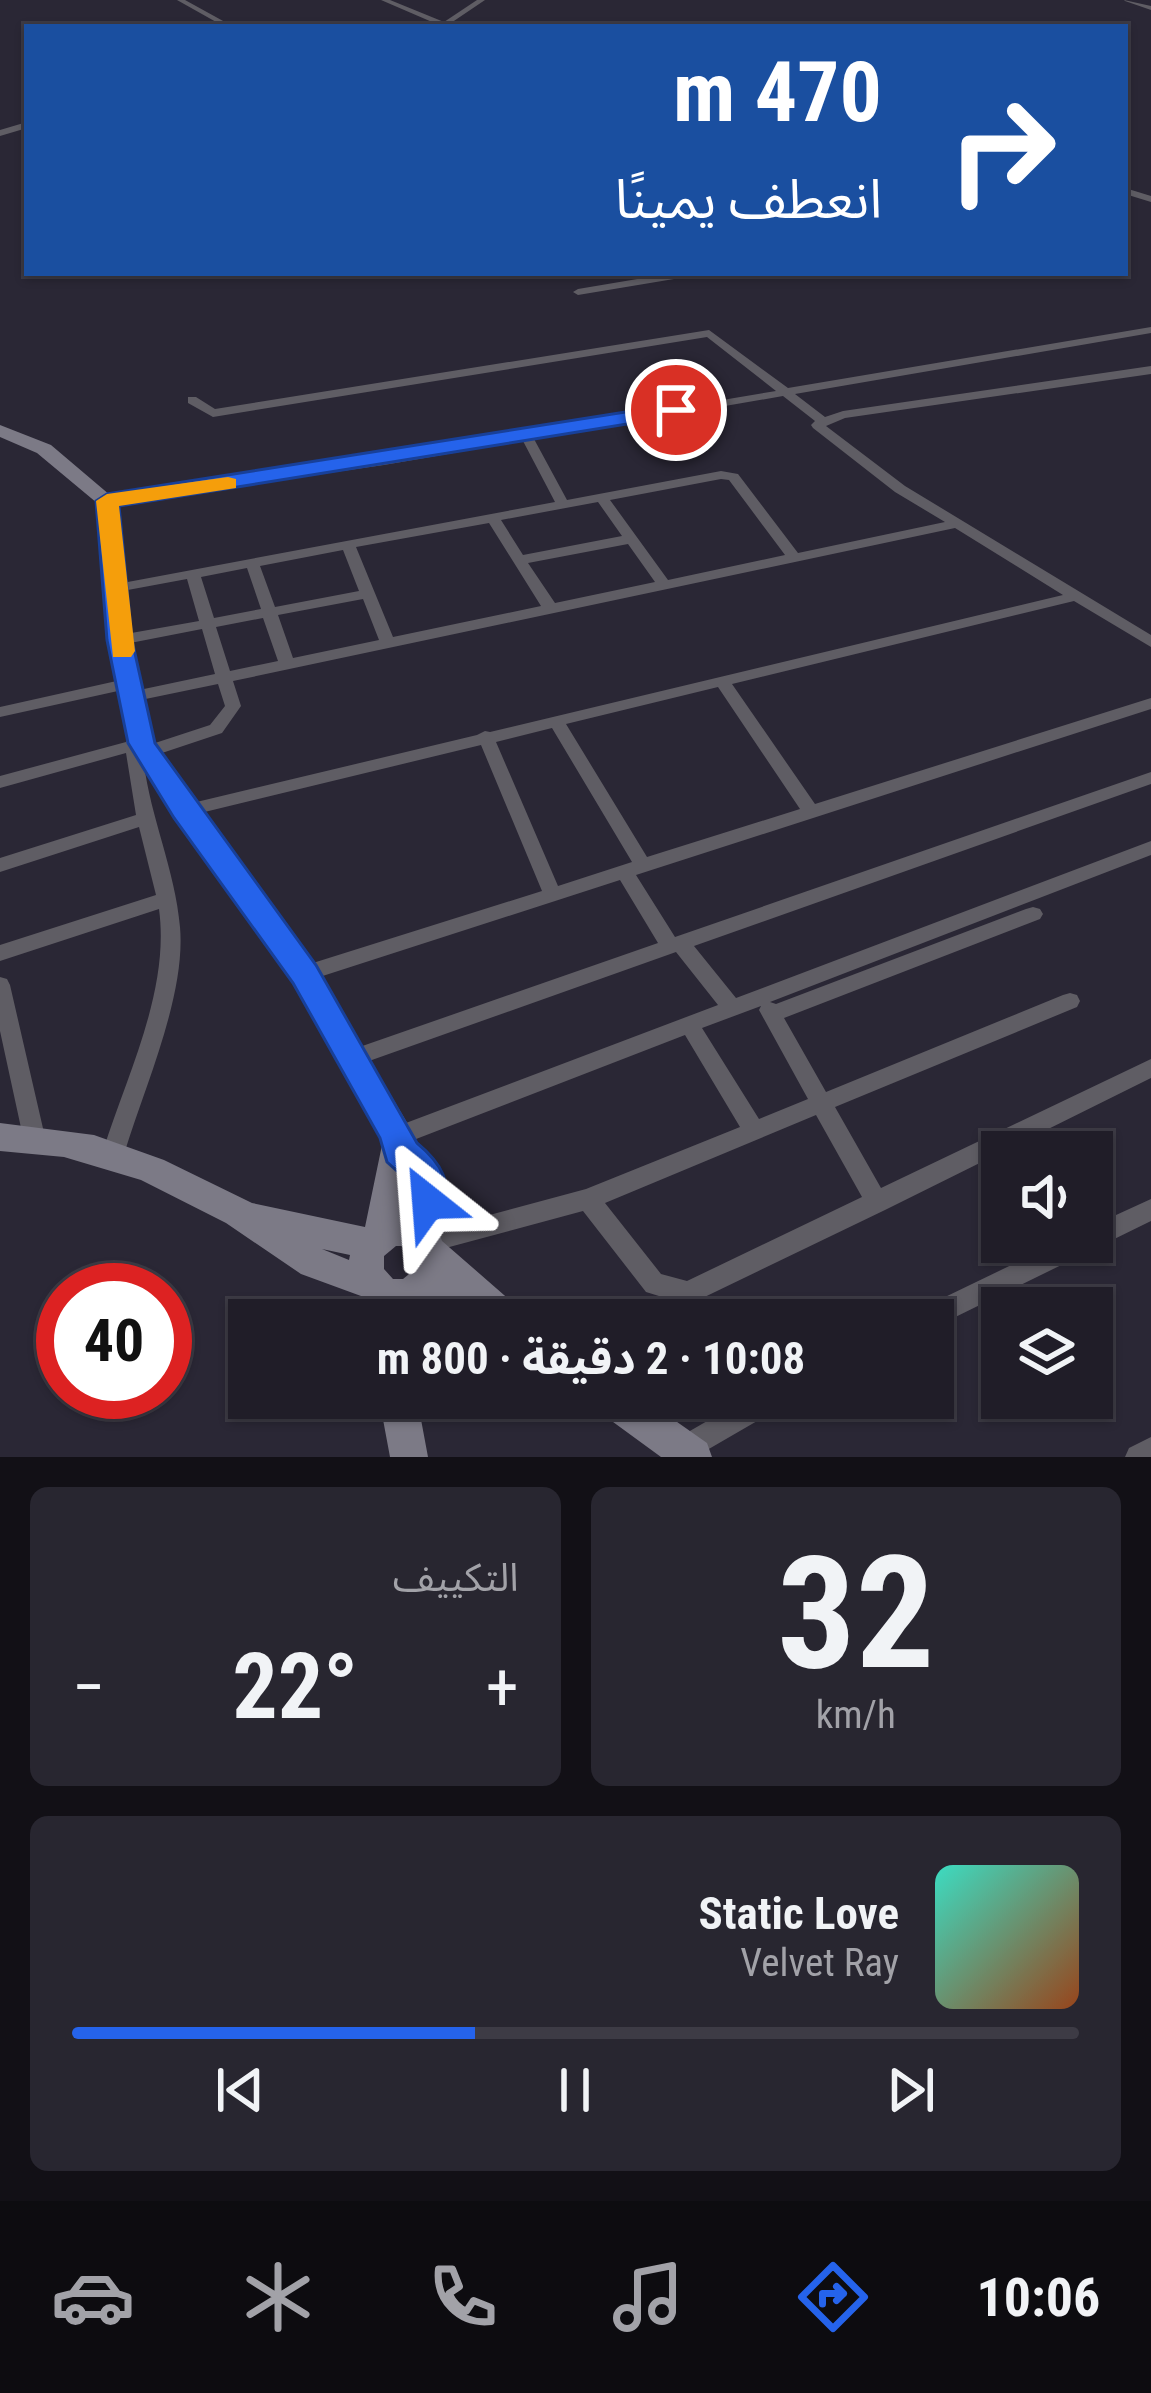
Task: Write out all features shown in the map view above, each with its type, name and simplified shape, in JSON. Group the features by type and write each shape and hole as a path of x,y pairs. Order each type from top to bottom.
{"street":[{"path":"180,0 224,24"},
{"path":"384,0 440,24"},
{"path":"448,24 482,0"},
{"path":"1127,0 1151,8"},
{"path":"1128,194 1151,199"},
{"path":"578,292 674,276"},
{"path":"107,501 1151,330"},
{"path":"192,400 213,413 709,333 821,420"},
{"path":"1151,370 821,420 817,425 955,524 1151,642"},
{"path":"0,430 44,448 107,501 120,640 140,742 147,818 166,899 171,953 113,1151"},
{"path":"526,436 562,504"},
{"path":"117,588 728,475 794,557"},
{"path":"600,496 664,584"},
{"path":"492,517 550,608"},
{"path":"0,712 221,678 955,524"},
{"path":"519,560 631,539"},
{"path":"348,544 387,642"},
{"path":"252,563 287,664"},
{"path":"0,782 140,742 216,729 233,706 193,574"},
{"path":"120,640 367,594"},
{"path":"184,811 1072,597"},
{"path":"722,681 810,811"},
{"path":"304,974 1151,703"},
{"path":"555,720 675,945 731,1007"},
{"path":"485,736 551,893"},
{"path":"140,742 184,811 304,974 355,1057 399,1143 425,1173 427,1280 393,1299"},
{"path":"355,1057 1151,778"},
{"path":"0,865 147,818"},
{"path":"766,1004 1151,848"},
{"path":"0,953 166,899"},
{"path":"399,1143 731,1007 766,1004 1034,914"},
{"path":"0,986 34,1137"},
{"path":"427,1244 588,1199 1070,1001"},
{"path":"766,1004 877,1203"},
{"path":"689,1024 754,1131"},
{"path":"588,1199 654,1284 678,1294 877,1203 1151,1068"},
{"path":"0,1137 34,1137 113,1151 241,1214 326,1274 388,1299"},
{"path":"390,1299 364,1269 377,1241 399,1143"},
{"path":"1113,1228 1151,1210"},
{"path":"241,1214 377,1241 409,1232 484,1299"},
{"path":"954,1305 1041,1263"},
{"path":"402,1419 409,1457"},
{"path":"640,1419 688,1453 740,1419"},
{"path":"1138,1457 1151,1450"}],"slow traffic":[{"path":"122,651 107,501 228,484"}],"route":[{"path":"428,1202 425,1173 400,1151 398,1136 304,974 184,811 142,743 120,640 107,501 343,467 676,410"}]}
